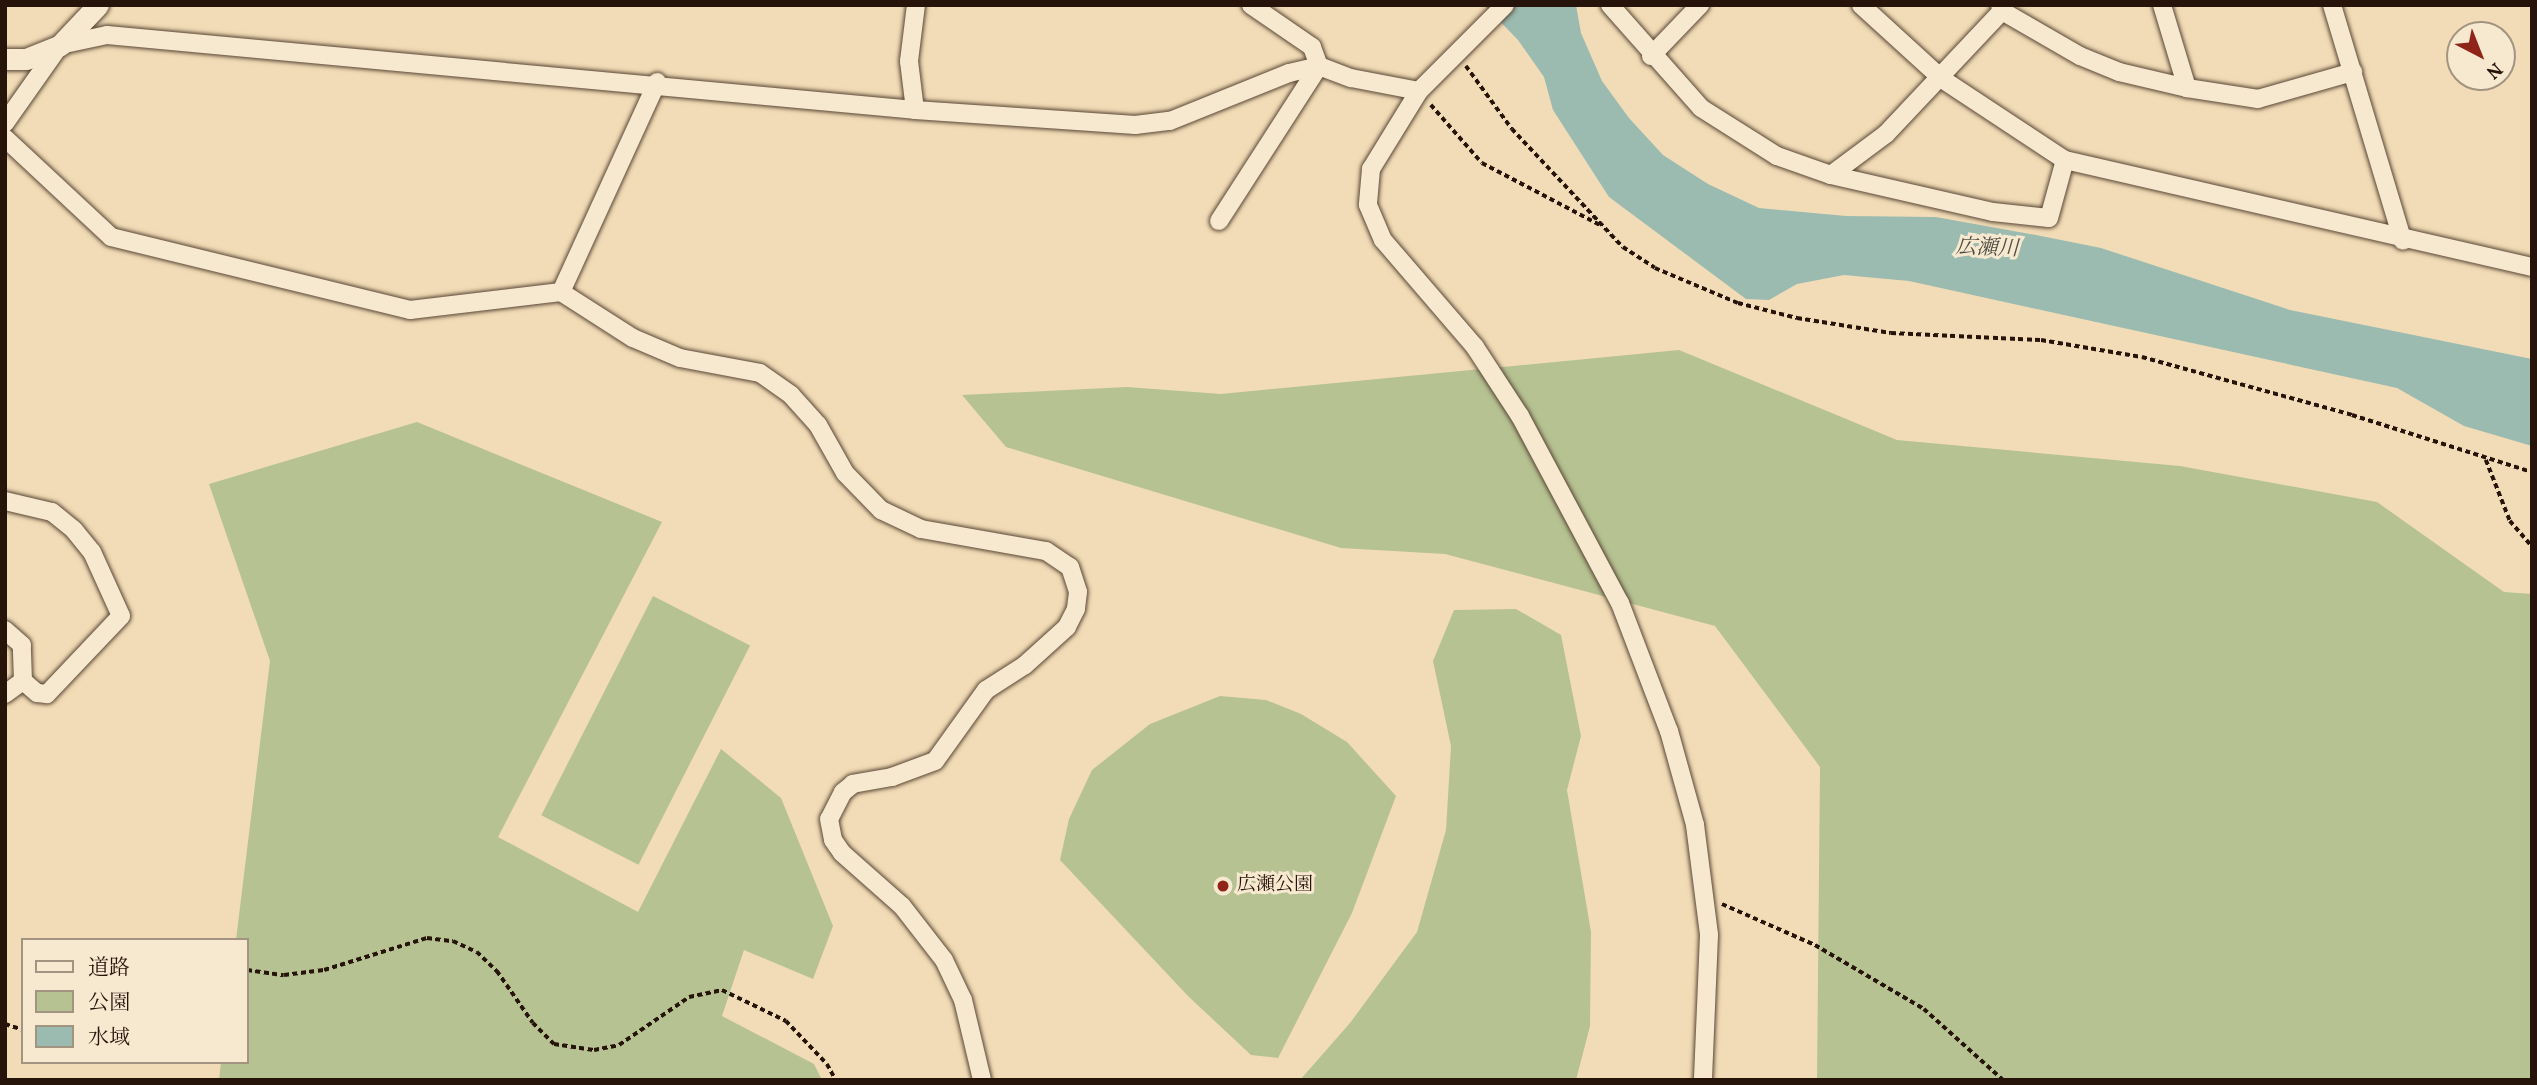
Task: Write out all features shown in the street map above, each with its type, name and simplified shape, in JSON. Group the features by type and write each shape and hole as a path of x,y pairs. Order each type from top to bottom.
{"street":[{"path":"5,123 60,45 98,5"},
{"path":"915,110 909,61 916,5"},
{"path":"1251,5 1312,47 1319,66"},
{"path":"1505,5 1419,91 1371,169 1368,205 1374,225 1475,347 1520,415 1620,603 1669,731 1695,825 1704,896 1709,999 1703,1080"},
{"path":"1610,5 1651,56 1701,108 1737,134 1777,156 1831,175 1993,212 2049,218 2065,160"},
{"path":"1651,56 1700,5"},
{"path":"1861,5 1941,79 2065,160 2403,241 2532,267"},
{"path":"2162,5 2187,88"},
{"path":"2332,5 2403,241"},
{"path":"1831,175 1886,134 1941,79 2001,8 2080,56 2119,72 2187,88 2258,99 2353,72"},
{"path":"5,59 26,59 60,45 107,35 657,82 915,110 1135,125 1170,121 1289,73 1319,66 1352,78 1419,91"},
{"path":"1219,221 1319,66"},
{"path":"561,292 657,82"},
{"path":"5,138 111,237 410,310 561,292 633,338 680,358 760,373 791,395 818,425 845,473 881,510 921,529 1046,551 1063,560 1077,578 1076,609 1067,627 1025,665 986,690 935,761 892,777 853,784 837,800 829,819 832,840 842,853 902,906 944,960 963,1000 982,1080"},
{"path":"5,501 52,512 74,530 92,552 121,615 63,673 55,689 37,693 23,681 22,645 5,630"},
{"path":"5,694 23,681"}],"path":[{"path":"1464,64 1512,129 1623,247 1655,268 1761,309 1891,333 2041,340 2142,357 2352,415 2486,460 2532,472"},
{"path":"1419,91 1482,163 1607,228"},
{"path":"2486,460 2510,522 2532,546"},
{"path":"1704,896 1815,946 1924,1009 2003,1080"},
{"path":"248,970 285,975 324,970 427,938 453,941 477,952 497,971 533,1023 554,1044 594,1050 619,1045 689,997 722,990 786,1021 827,1064 836,1080"}],"green space":[{"path":"1679,350 1897,440 2180,466 2377,502 2504,592 2532,594 2532,1080 1817,1080 1820,767 1715,626 1445,554 1341,548 1006,447 962,395 1127,387 1221,394"},
{"path":"417,422 662,522 498,837 638,912 721,749 781,798 833,926 813,979 744,950 722,1016 814,1064 822,1080 219,1080 221,1064 248,1064 248,938 236,938 270,661 209,484"},
{"path":"653,596 750,645 638,865 541,815"},
{"path":"1516,609 1561,635 1581,736 1567,790 1591,932 1590,1026 1576,1080 1300,1080 1350,1023 1417,932 1446,830 1451,746 1433,661 1454,610"},
{"name":"広瀬公園","path":"1220,696 1266,700 1301,714 1347,742 1396,796 1352,913 1278,1058 1251,1055 1188,996 1060,860 1069,819 1092,770 1150,724"}],"water":[{"name":"広瀬川","path":"1484,5 1576,5 1581,33 1602,81 1629,118 1663,155 1708,184 1759,208 1846,216 1936,217 2036,235 2101,248 2290,310 2532,359 2532,446 2464,426 2397,388 1909,281 1844,275 1797,284 1769,300 1746,299 1609,197 1553,110 1544,77 1518,40"}],"place":[{"name":"広瀬公園","path":"1223,886"}]}
